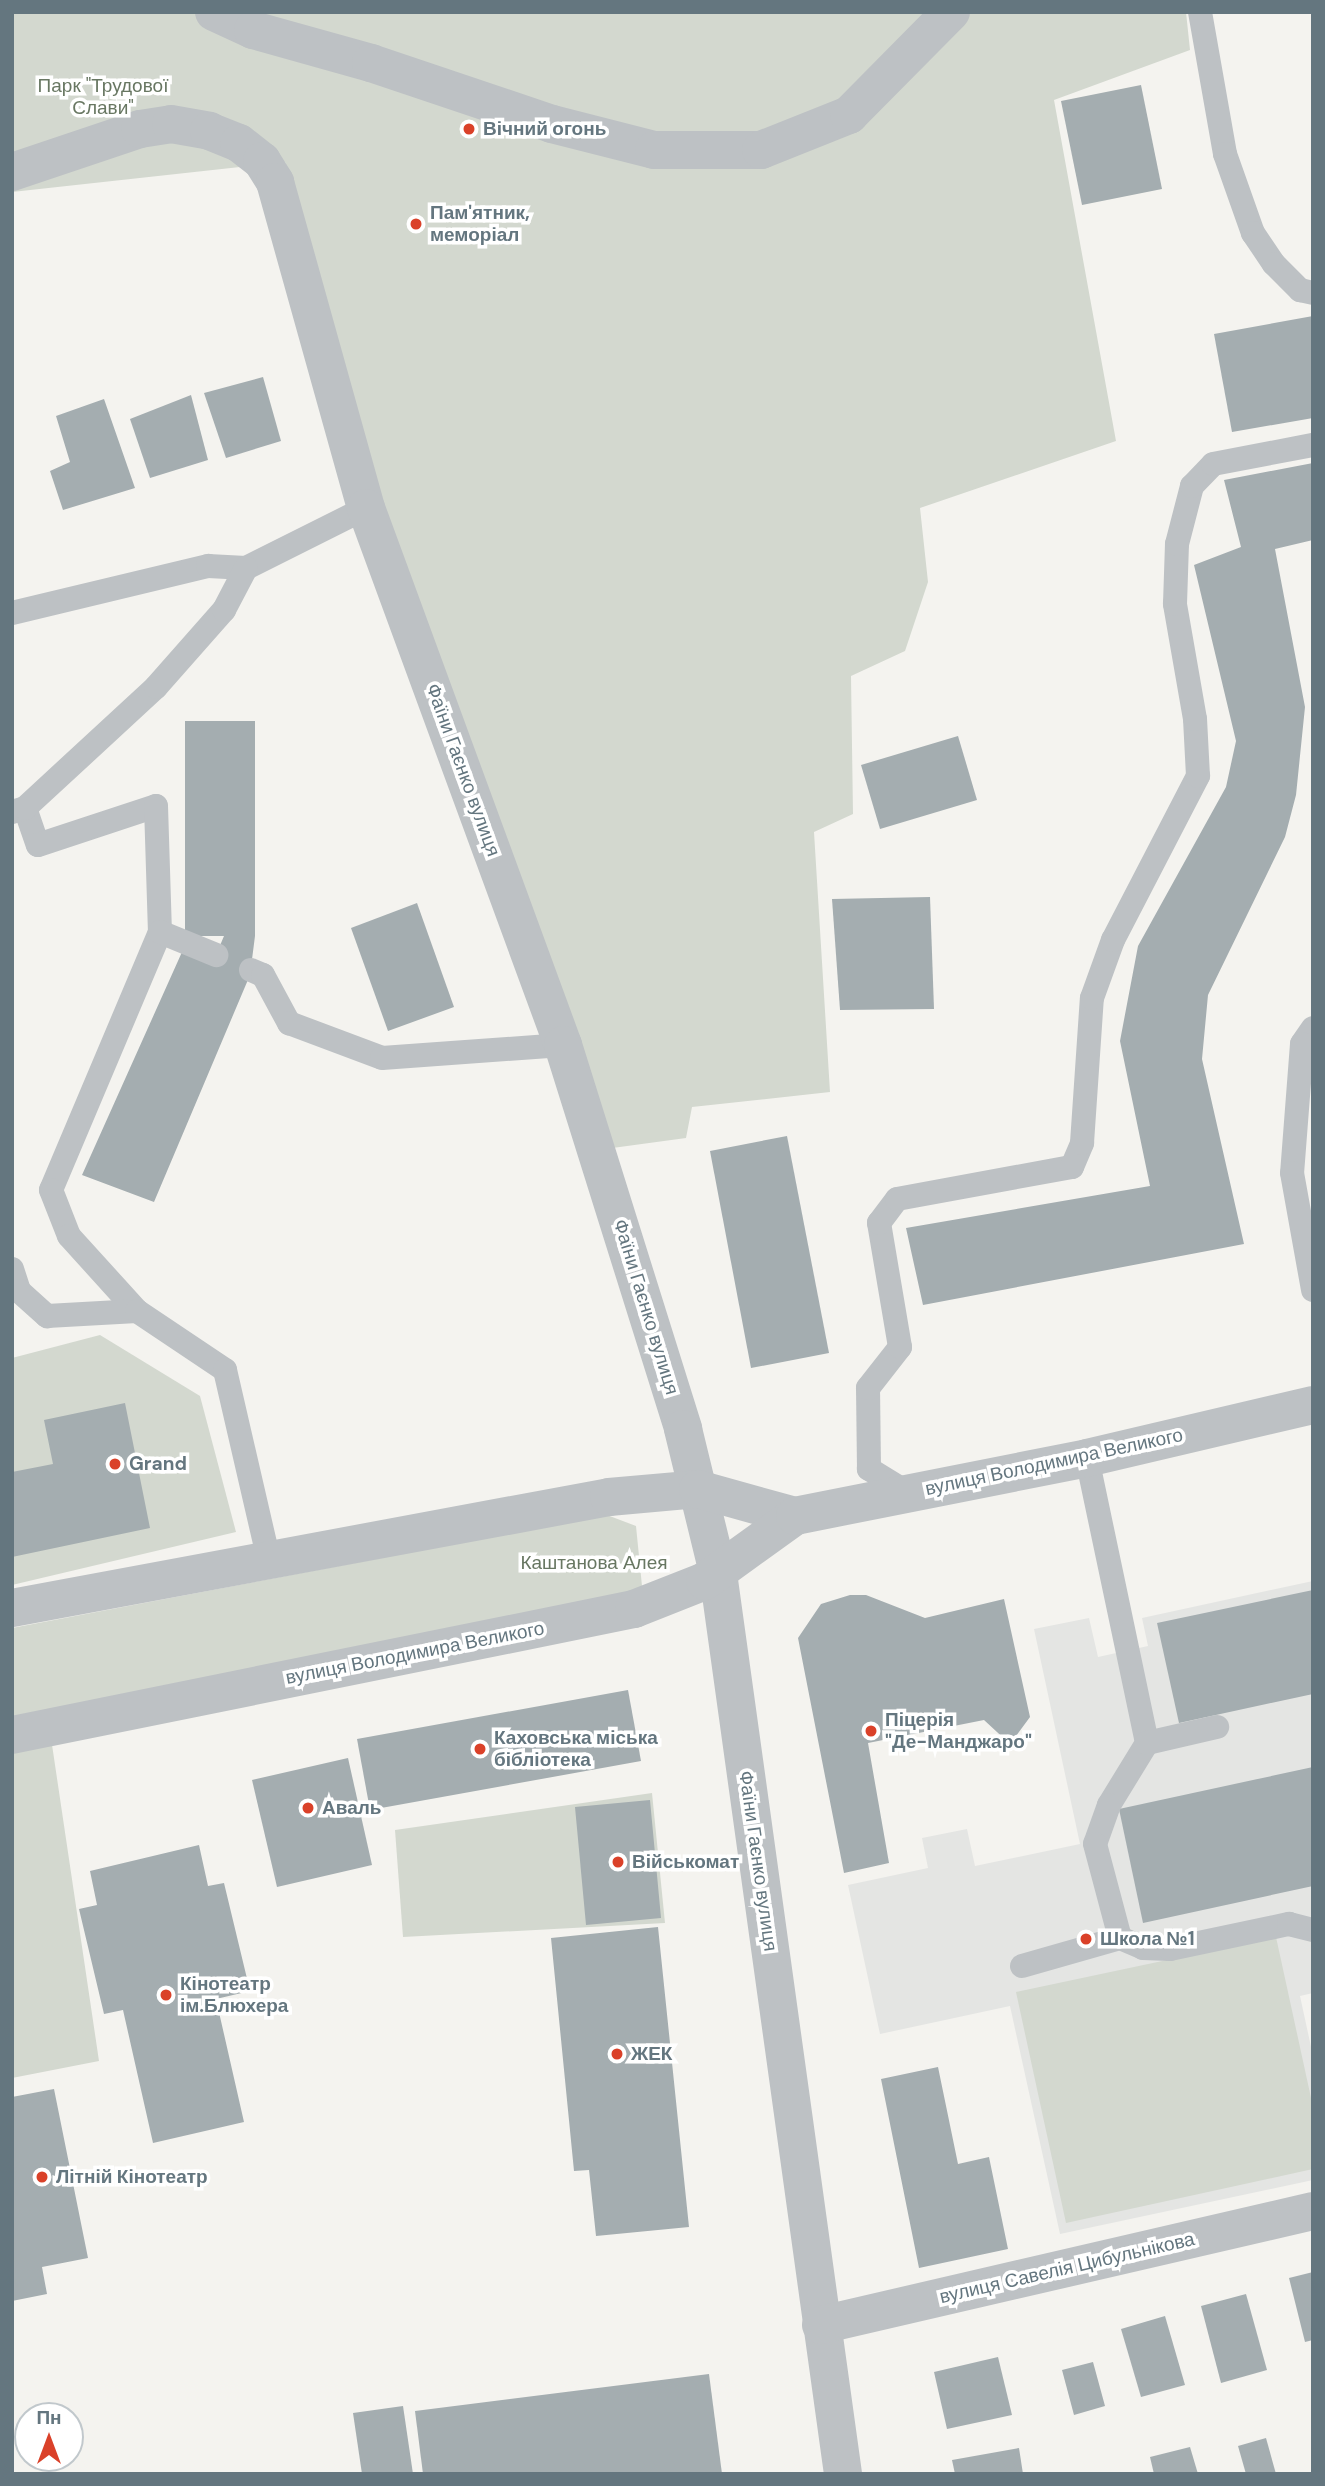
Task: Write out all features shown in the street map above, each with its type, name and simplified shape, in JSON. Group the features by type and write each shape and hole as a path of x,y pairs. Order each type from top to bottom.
{"street":[{"path":"214,12 253,30 371,63 552,124 654,150 761,150 849,115 951,12"},
{"name":"Фаїни Гаєнко вулиця","path":"12,173 140,129 171,124 209,131 239,143 262,161 275,182 366,508 563,1045 698,1489 718,1573 843,2474"},
{"name":"вулиця Володимира Великого","path":"12,1735 634,1609 718,1573 794,1516 1087,1458 1313,1405"},
{"name":"вулиця Володимира Великого","path":"12,1608 609,1497 698,1489 794,1516"},
{"name":"вулиця Савелія Цибульнікова","path":"821,2325 1313,2211"}],"lane":[{"path":"1200,12 1225,155 1253,233 1274,264 1300,290 1313,293"},
{"path":"908,1493 869,1469 868,1388 900,1347 879,1223 897,1199 1072,1167 1082,1143 1092,998 1113,940 1198,776 1195,719 1175,604 1177,544 1192,486 1213,464 1313,445"},
{"path":"12,613 208,566 246,568 366,508"},
{"path":"246,568 224,610 156,687 19,810 38,845 156,806 160,932 51,1190 69,1236 137,1311 225,1370 269,1560"},
{"path":"160,932 216,955"},
{"path":"251,970 263,975 289,1023 382,1058 563,1045"},
{"path":"1313,1028 1302,1045 1292,1173 1313,1290"},
{"path":"12,1269 19,1291 47,1316 137,1311"},
{"path":"1087,1458 1147,1743 1109,1805 1095,1844 1120,1938"},
{"path":"1147,1743 1217,1727"},
{"path":"1022,1966 1120,1938 1143,1948 1170,1948 1289,1924 1313,1930"}],"shaded area":[{"name":"Школа №1","path":"1313,1581 1313,1993 1300,1996 1313,2056 1313,2180 1060,2234 1010,2006 880,2034 848,1885 928,1868 922,1838 967,1829 975,1866 1080,1844 1034,1629 1089,1618 1098,1657 1148,1646 1142,1618"}],"green space":[{"name":"Парк \"Трудової Слави\"","path":"12,12 1186,12 1190,50 1054,100 1116,441 920,508 928,582 905,651 851,676 853,814 814,832 830,1092 692,1107 686,1138 605,1149 369,481 285,162 12,192"},
{"name":"Grand","path":"100,1335 200,1396 236,1532 12,1585 12,1358"},
{"name":"Каштанова Алея","path":"607,1515 636,1526 642,1586 624,1603 47,1711 99,2061 12,2078 12,1628"},
{"path":"652,1793 665,1923 403,1937 395,1830"},
{"path":"1276,1937 1313,2107 1313,2169 1066,2223 1016,1992"}],"building":[{"path":"1141,85 1162,189 1082,205 1061,101"},
{"path":"1313,316 1313,418 1232,432 1214,334"},
{"path":"263,377 281,441 226,458 204,393"},
{"path":"191,395 208,460 150,478 130,419"},
{"path":"104,399 135,488 63,510 50,471 70,462 56,416"},
{"path":"1313,463 1313,540 1275,549 1305,707 1296,795 1285,837 1208,995 1202,1059 1244,1244 923,1305 906,1228 1150,1186 1120,1041 1138,946 1226,787 1236,741 1194,565 1241,547 1224,480"},
{"path":"185,721 255,721 255,936 250,975 154,1202 82,1175 182,952 213,962 224,936 185,936"},
{"path":"958,736 977,800 880,829 861,765"},
{"path":"930,897 934,1009 840,1010 832,899"},
{"path":"417,903 454,1007 388,1031 351,928"},
{"path":"787,1136 829,1353 751,1368 710,1151"},
{"path":"125,1403 150,1528 12,1557 12,1472 53,1464 44,1420"},
{"path":"1313,1590 1313,1694 1179,1723 1157,1623"},
{"name":"Піцерія \"Де-Манджаро\"","path":"850,1595 866,1595 925,1618 1004,1599 1030,1717 1010,1744 984,1720 868,1743 889,1863 844,1873 798,1638 821,1604"},
{"path":"628,1690 641,1761 370,1810 357,1739"},
{"path":"348,1758 372,1865 277,1887 252,1780"},
{"path":"1313,1767 1313,1886 1143,1923 1119,1809"},
{"name":"Військомат","path":"650,1800 661,1918 586,1925 575,1807"},
{"name":"Кінотеатр ім.Блюхера","path":"199,1845 208,1886 224,1883 250,1991 216,1999 244,2122 153,2143 123,2010 104,2014 79,1909 97,1905 90,1871"},
{"name":"ЖЕК","path":"658,1927 689,2227 596,2236 589,2170 574,2171 551,1938"},
{"path":"938,2067 958,2164 989,2157 1008,2249 919,2268 881,2079"},
{"name":"Літній Кінотеатр","path":"54,2089 88,2258 42,2267 47,2294 12,2301 12,2097"},
{"path":"1313,2272 1313,2340 1305,2342 1289,2278"},
{"path":"1246,2294 1267,2370 1221,2383 1201,2306"},
{"path":"1165,2316 1185,2385 1141,2397 1121,2329"},
{"path":"998,2357 1012,2415 947,2429 934,2372"},
{"path":"1093,2362 1105,2406 1074,2415 1062,2370"},
{"path":"709,2374 722,2474 423,2474 415,2411"},
{"path":"403,2406 413,2474 362,2474 353,2413"},
{"path":"1266,2438 1276,2474 1246,2474 1238,2446"},
{"path":"1190,2447 1198,2474 1154,2474 1150,2457"},
{"path":"1019,2448 1023,2474 955,2474 952,2460"}],"place":[{"name":"Вічний огонь","path":"469,129"},
{"name":"Пам'ятник, меморіал","path":"416,224"},
{"name":"Grand","path":"115,1464"},
{"name":"Піцерія \"Де-Манджаро\"","path":"871,1731"},
{"name":"Каховська міська бібліотека","path":"480,1749"},
{"name":"Аваль","path":"308,1808"},
{"name":"Військомат","path":"618,1862"},
{"name":"Школа №1","path":"1086,1939"},
{"name":"Кінотеатр ім.Блюхера","path":"166,1995"},
{"name":"ЖЕК","path":"617,2054"},
{"name":"Літній Кінотеатр","path":"42,2177"}]}
